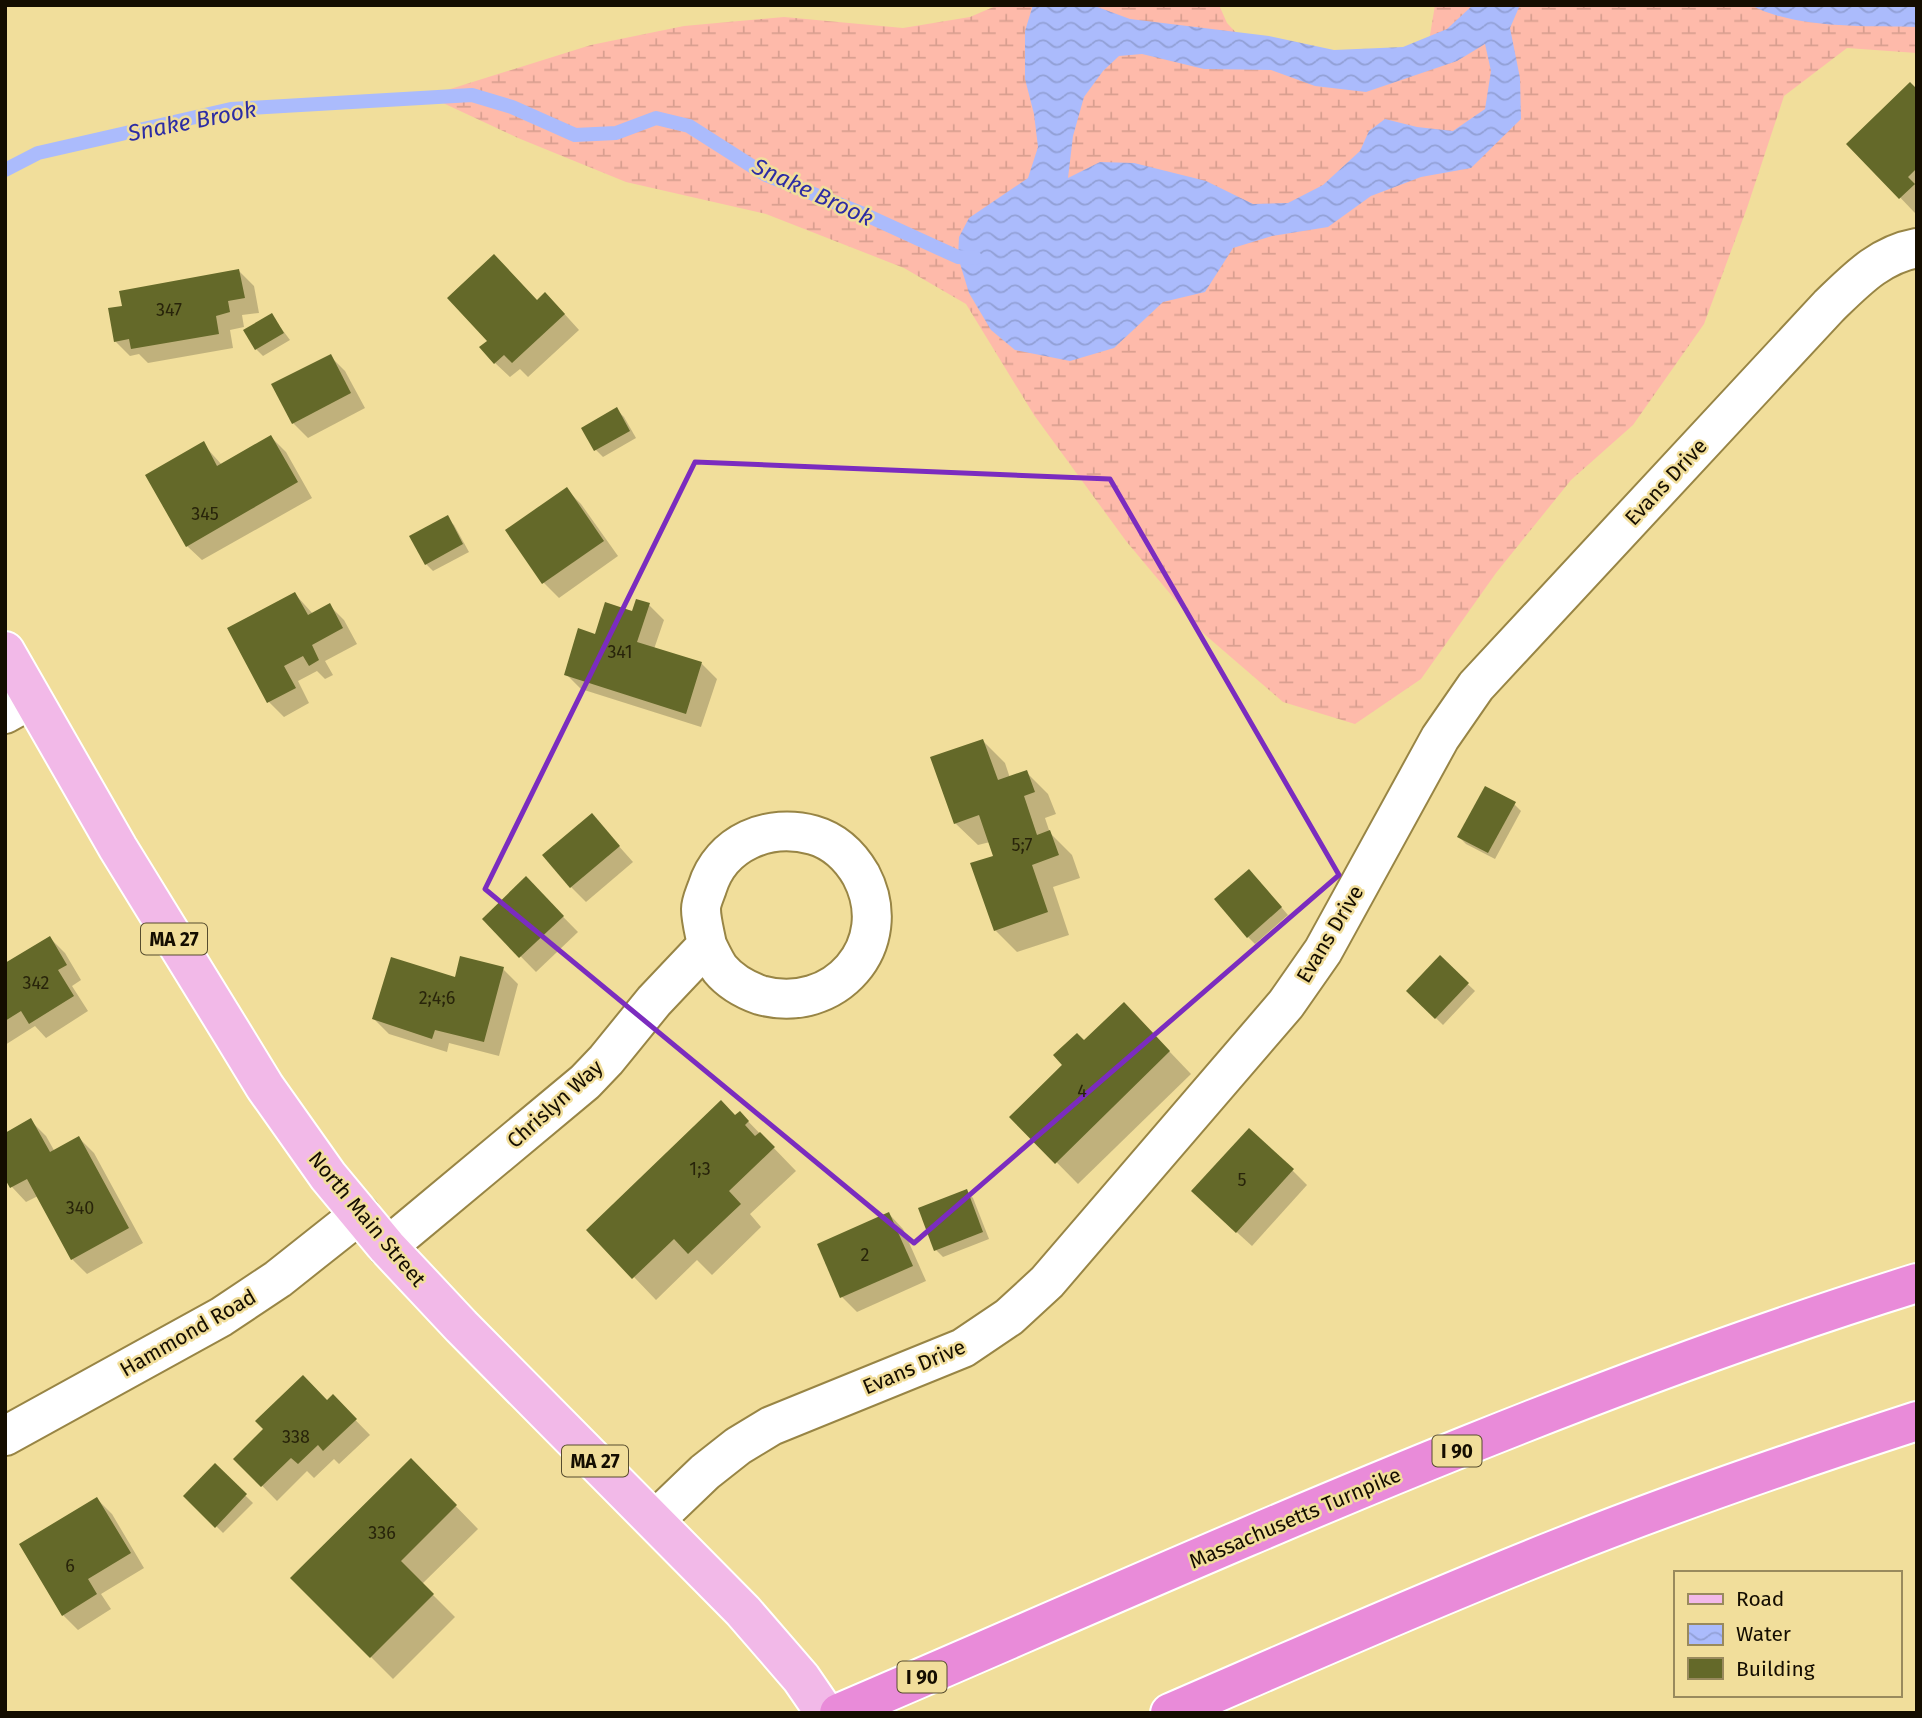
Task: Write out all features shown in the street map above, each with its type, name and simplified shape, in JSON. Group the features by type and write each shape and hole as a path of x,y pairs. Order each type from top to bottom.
{"highway":[{"name":"Massachusetts Turnpike","path":"839,1713 1284,1522 1584,1400 1917,1283"},
{"path":"1170,1713 1552,1550 1917,1420"}],"main road":[{"name":"North Main Street","path":"5,651 19,707 118,848 265,1087 320,1166 387,1247 461,1326 743,1611 801,1678 825,1713"}],"street":[{"name":"Evans Drive","path":"655,1520 705,1472 738,1446 771,1426 963,1348 1009,1317 1047,1282 1286,1004 1323,951 1440,738 1476,686 1829,306 1867,269 1900,251 1917,248"},
{"path":"795,830 827,839 853,860 868,889 872,924 862,956 841,981 812,997 779,1000 746,991 720,970 708,946 701,907 711,875 732,848 762,833 795,830"},
{"name":"Chrislyn Way","path":"387,1247 585,1082 654,1001 708,946"},
{"name":"Hammond Road","path":"5,1436 221,1317 278,1279 360,1214"}],"highlighted area":[{"path":"695,462 1110,479 1339,875 914,1243 485,889"}],"green space":[{"path":"998,5 1219,5 1227,23 1271,70 1424,71 1435,5 1917,5 1917,53 1847,48 1784,96 1747,208 1704,324 1633,425 1571,480 1496,573 1421,679 1355,724 1283,702 1203,633 1126,541 1034,415 966,304 904,268 766,214 626,182 518,138 428,96 591,45 684,26 784,17 903,28 970,17"}],"water":[{"path":"1033,5 1092,5 1130,19 1269,36 1334,50 1403,47 1447,29 1473,5 1520,5 1510,28 1520,78 1521,119 1471,168 1421,177 1371,196 1328,227 1272,236 1233,248 1205,292 1163,302 1114,348 1070,361 1015,350 991,330 969,293 958,257 959,237 969,218 1028,178 1038,147 1034,114 1025,79 1025,31","holes":["1485,44 1491,71 1485,109 1453,131 1417,127 1385,119 1369,131 1360,151 1323,185 1288,203 1253,204 1206,181 1134,163 1100,162 1068,178 1073,136 1084,97 1103,71 1119,56 1142,54 1204,69 1271,70 1315,86 1366,92 1457,61"]},
{"path":"1751,5 1917,5 1917,27 1831,25 1768,13"}],"building":[{"path":"1910,82 1917,89 1917,168 1908,177 1915,184 1899,199 1846,144"},
{"path":"494,254 537,300 545,292 565,314 512,363 504,355 494,364 479,347 487,341 447,298"},
{"path":"239,269 245,298 228,301 230,312 216,316 219,334 131,349 129,339 114,342 108,308 122,306 119,291"},
{"path":"272,313 284,333 255,350 243,330"},
{"path":"331,354 351,393 292,424 271,384"},
{"path":"617,407 630,431 594,451 581,428"},
{"path":"271,435 298,482 186,547 145,475 204,441 217,466"},
{"path":"567,487 604,541 542,584 505,530"},
{"path":"448,515 463,544 425,565 409,536"},
{"path":"295,592 308,615 330,603 343,628 312,645 319,660 309,666 303,656 284,666 296,688 267,703 227,628"},
{"path":"636,599 650,603 637,642 702,662 686,714 564,675 578,628 595,634 605,602 632,611"},
{"path":"983,739 998,780 1027,770 1035,792 1024,796 1037,835 1050,830 1059,855 1032,865 1048,912 994,931 970,863 993,856 979,815 954,824 930,757"},
{"path":"1485,786 1516,802 1488,853 1457,837"},
{"path":"592,813 620,846 570,888 542,855"},
{"path":"1249,869 1282,907 1247,938 1214,899"},
{"path":"526,876 564,916 519,958 482,919"},
{"path":"50,936 67,965 58,970 74,996 29,1024 21,1011 5,1021 5,963"},
{"path":"1440,955 1469,983 1435,1019 1406,991"},
{"path":"460,956 504,967 484,1042 435,1030 432,1039 372,1019 391,957 455,977"},
{"path":"1124,1002 1170,1051 1055,1164 1009,1117 1062,1065 1053,1055 1077,1033 1084,1040"},
{"path":"721,1100 735,1115 740,1111 749,1121 745,1125 755,1136 760,1132 775,1147 729,1191 741,1204 688,1254 674,1239 632,1279 586,1230"},
{"path":"31,1118 50,1152 79,1136 129,1228 71,1260 27,1179 10,1188 5,1179 5,1133"},
{"path":"1249,1128 1294,1169 1236,1233 1191,1191"},
{"path":"967,1189 983,1232 934,1251 918,1208"},
{"path":"889,1212 913,1266 840,1298 817,1244"},
{"path":"303,1375 327,1400 333,1394 357,1419 323,1451 318,1445 298,1464 291,1458 261,1487 233,1459 263,1429 255,1421"},
{"path":"411,1458 457,1505 401,1561 434,1594 370,1658 290,1578"},
{"path":"215,1463 247,1494 215,1528 183,1496"},
{"path":"97,1497 131,1553 88,1579 97,1594 62,1616 19,1544"}],"waterway":[{"name":"Snake Brook","path":"5,170 38,153 231,109 472,95 512,107 575,135 616,133 656,118 689,126 766,175 866,215 958,257 975,258"}]}
